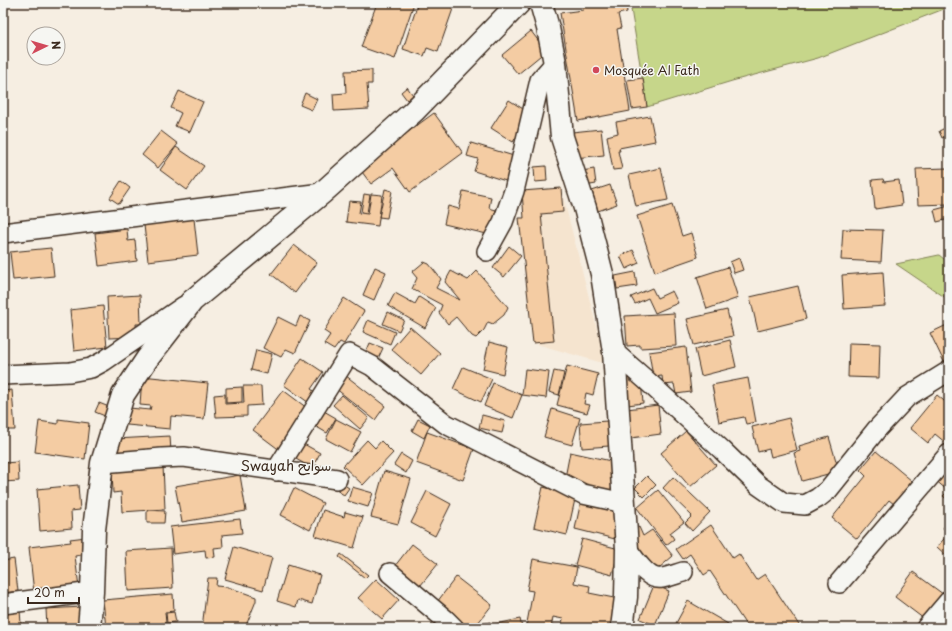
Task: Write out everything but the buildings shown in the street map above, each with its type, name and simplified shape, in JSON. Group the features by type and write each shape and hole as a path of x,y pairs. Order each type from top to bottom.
{"street":[{"path":"3,375 70,372 90,368 104,361 192,301 322,193 414,111 519,3"},
{"path":"541,3 555,63 562,138 585,208 602,274 614,352 627,549 626,597 622,628"},
{"path":"487,251 503,222 514,191 540,80 555,63"},
{"path":"3,233 322,193"},
{"path":"89,628 94,530 102,463 123,395 147,359 192,301"},
{"path":"614,352 656,389 758,485 784,503 805,505 818,498 828,490 877,429 907,397 949,371"},
{"path":"276,471 350,354 372,366 446,424 583,494 624,503"},
{"path":"839,583 949,454"},
{"path":"102,463 162,458 184,458 338,479"},
{"path":"627,549 649,575 655,578 661,578 683,572"},
{"path":"390,572 454,628"},
{"path":"3,604 92,592"},
{"path":"926,628 949,601"}],"shaded area":[{"path":"561,188 606,364 533,343 519,218 524,218 522,191"}],"green space":[{"path":"630,3 949,3 949,7 818,58 732,81 647,107"},
{"path":"939,255 949,263 949,300 896,264"}],"place":[{"name":"Mosquée Al Fath","path":"596,70"}],"district":[{"name":"Swayah سوايح","path":"286,465"}]}
